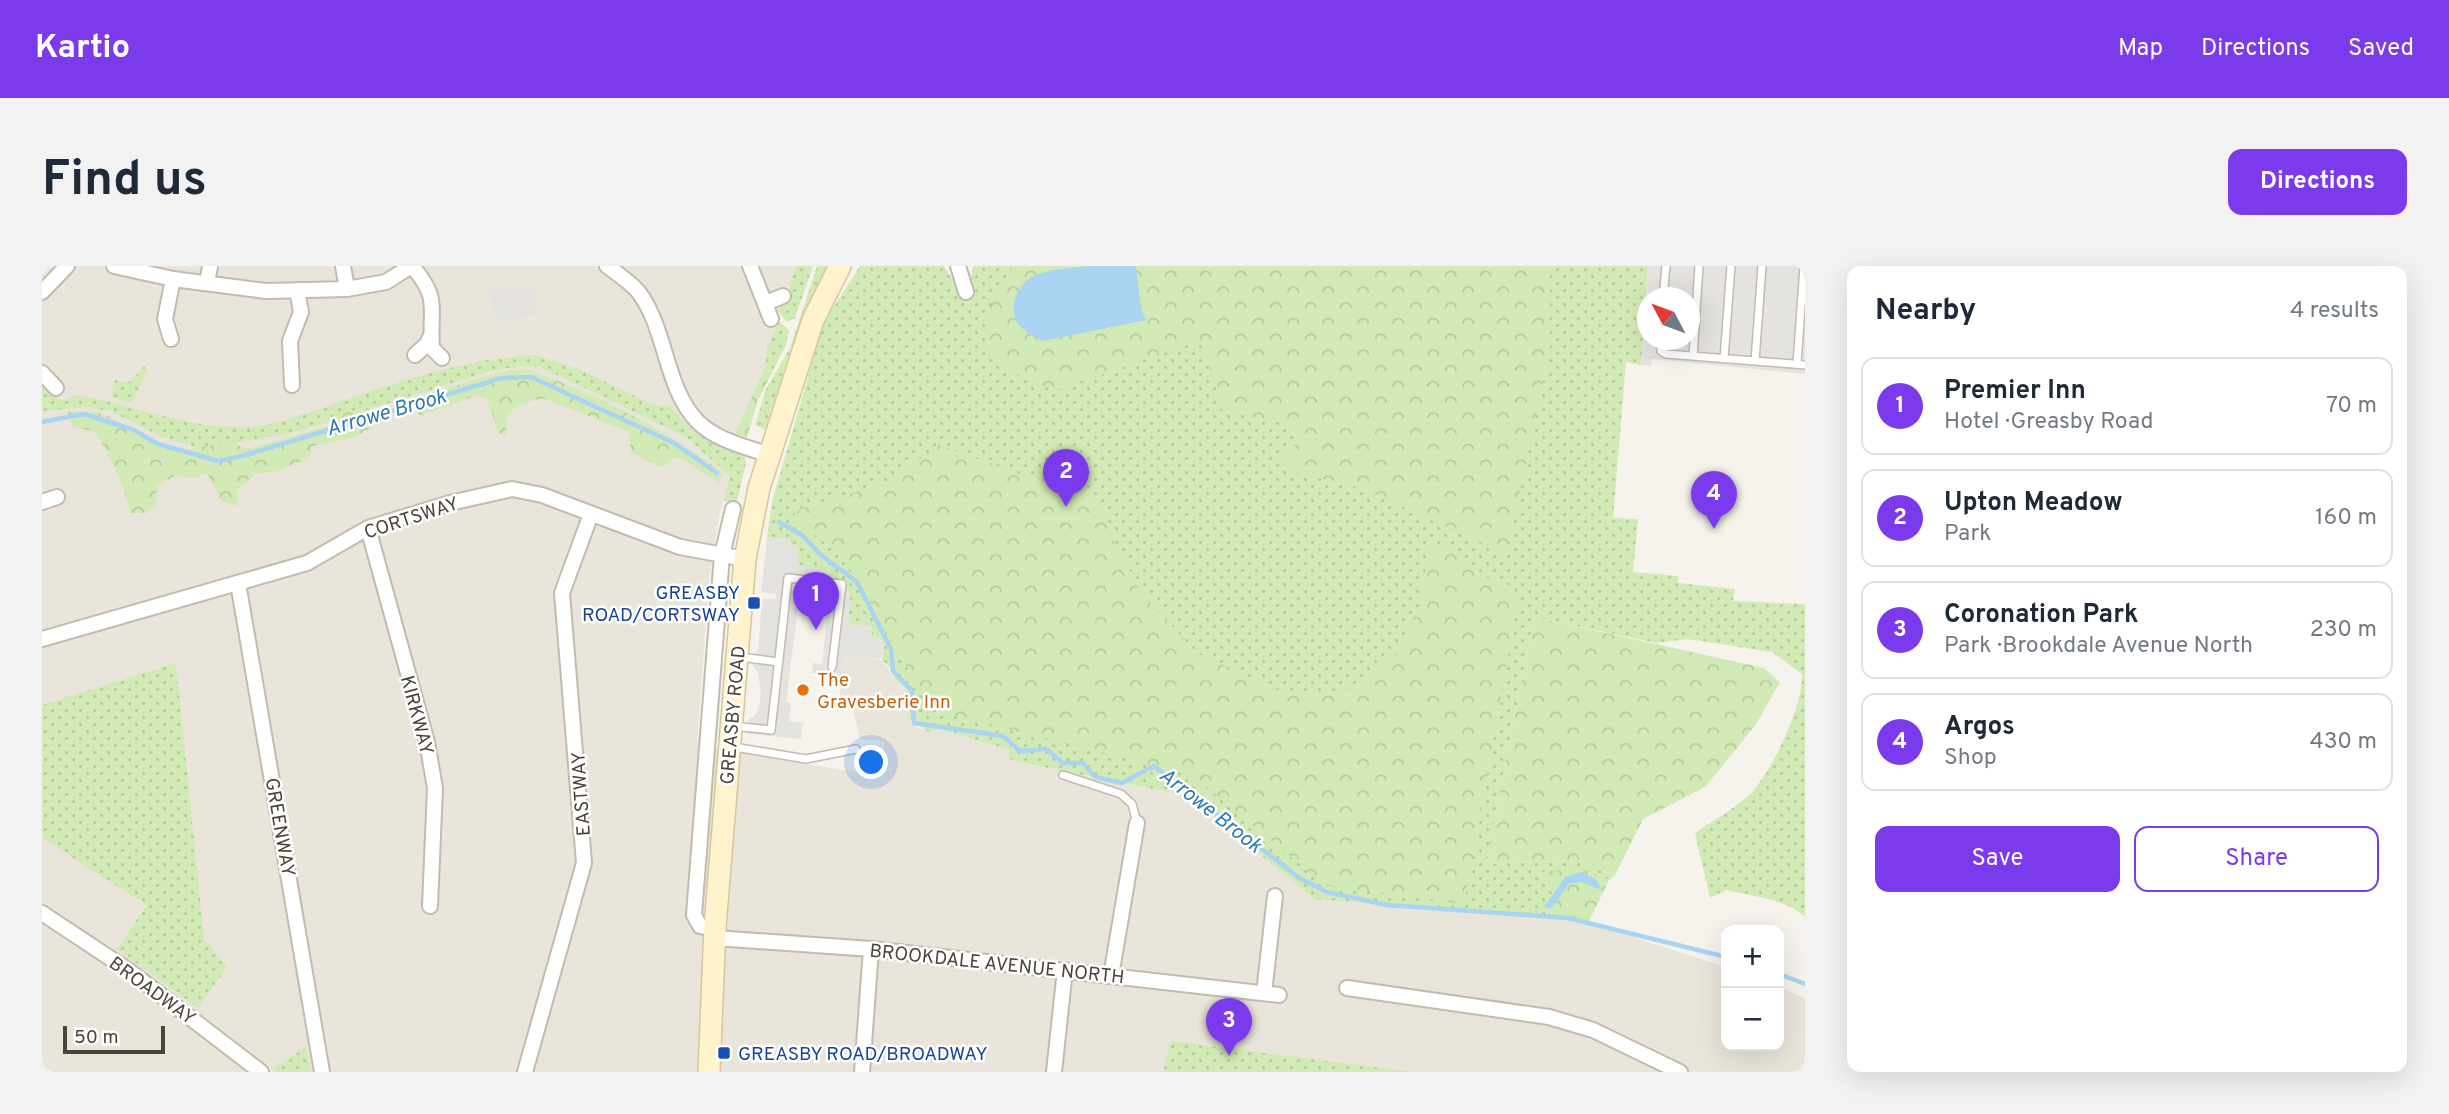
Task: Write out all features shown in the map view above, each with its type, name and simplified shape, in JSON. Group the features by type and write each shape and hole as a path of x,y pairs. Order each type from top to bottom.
{"main road":[{"name":"GREASBY ROAD","path":"709,1072 715,933 745,559 759,488 813,320 840,266"}],"street":[{"path":"42,292 66,266"},
{"path":"114,266 173,279 266,290 347,289 386,282 411,266 427,284 434,302 430,321 432,348 442,358"},
{"path":"207,283 210,266"},
{"path":"343,266 347,289"},
{"path":"609,266 639,293 658,328 681,396 698,422 723,439 770,455"},
{"path":"750,266 772,319"},
{"path":"958,266 966,292"},
{"path":"171,339 165,319 173,279"},
{"path":"292,385 290,341 301,312 297,290"},
{"path":"765,303 783,296"},
{"path":"415,355 427,344 431,335"},
{"path":"42,373 56,388"},
{"name":"CORTSWAY","path":"42,639 307,563 368,528 450,503 512,489 542,495 680,547 745,559"},
{"path":"42,502 57,498"},
{"name":"GREASBY ROAD","path":"715,933 700,926 694,915 722,555 733,509"},
{"name":"EASTWAY","path":"525,1072 584,863 562,593 591,514"},
{"name":"KIRKWAY","path":"368,528 427,742 435,788 430,906"},
{"name":"GREENWAY","path":"238,583 322,1072"},
{"path":"1111,976 1137,823"},
{"name":"BROOKDALE AVENUE NORTH","path":"715,933 1271,994 1275,896"},
{"name":"BROADWAY","path":"42,912 128,970 261,1072"},
{"path":"862,1072 872,949"},
{"path":"1054,1072 1065,970"},
{"path":"1348,988 1549,1017 1593,1030 1680,1072"}],"lane":[{"path":"1664,287 1666,266"},
{"path":"1693,356 1699,266"},
{"path":"1724,359 1731,266"},
{"path":"1755,361 1762,266"},
{"path":"1661,350 1666,354 1801,365 1804,266"},
{"path":"731,736 771,730 788,578 842,584 832,667"},
{"path":"737,656 778,662"},
{"path":"731,736 806,759 856,749"},
{"path":"1063,775 1121,794 1132,804 1137,823"}],"shaded area":[{"path":"42,266 797,266 789,283 791,298 777,310 776,319 779,321 767,348 765,368 736,434 738,452 719,516 709,580 697,743 850,771 877,771 872,754 884,755 884,741 860,739 853,708 839,705 844,655 882,660 894,678 908,689 912,724 928,732 936,729 1008,749 1009,759 1028,764 1188,796 1315,899 1571,917 1721,965 1721,1051 1784,1051 1784,989 1805,998 1805,1072 42,1072"},
{"path":"1648,266 1805,266 1805,374 1652,359 1651,366 1641,365 1642,350 1700,350 1700,287 1647,287"},
{"path":"534,289 539,301 538,314 496,322 489,290"},
{"path":"767,537 790,539 789,545 798,546 797,566 830,570 830,579 840,580 850,594 848,624 872,626 872,636 879,637 884,643 881,659 844,655 842,676 812,673 813,663 822,664 828,605 799,599 786,702 791,703 789,721 803,723 801,739 748,734 749,719 753,718 759,707 761,693 758,673 753,665 754,653 758,652 762,599 776,599 776,594 761,592"}],"green space":[{"path":"797,266 813,266 795,318 787,322 777,310 791,298 789,283"},
{"path":"817,266 827,266 791,349 765,430 755,425 766,389 790,348"},
{"path":"860,266 944,266 961,293 968,291 973,266 1648,266 1647,287 1637,287 1637,350 1642,350 1641,365 1626,362 1613,518 1638,519 1633,572 1678,576 1678,583 1735,589 1733,601 1805,604 1805,917 1789,906 1757,896 1726,890 1710,898 1695,833 1732,809 1752,792 1786,736 1798,702 1802,674 1772,652 1688,639 1656,643 1534,617 1486,864 1576,860 1615,875 1609,880 1593,872 1537,872 1553,894 1545,907 1551,909 1552,918 1315,899 1188,796 1028,764 1009,759 1008,749 937,729 928,732 907,717 909,695 882,660 884,643 848,624 850,594 830,579 830,570 797,566 789,540 767,537 772,502 824,322"},
{"path":"1013,266 1550,266 1550,347 1507,554 1361,488 1298,473 1281,458 1297,443 1297,426 1222,410 1202,340 1055,391 1020,376 985,350 988,310"},
{"path":"779,321 789,330 786,345 758,400 747,437 736,434 765,368 767,348"},
{"path":"536,355 581,370 649,403 670,407 697,434 714,445 745,457 736,505 724,500 730,476 686,437 541,367 520,366 495,370 292,433 203,449 162,437 113,412 88,407 42,411 42,384 63,401 77,395 201,424 250,427 276,423 437,371 502,358"},
{"path":"144,366 147,370 130,403 111,397 115,380 130,382"},
{"path":"765,368 771,374 758,400 747,437 735,434"},
{"path":"524,369 601,400 654,428 724,473 719,483 682,459 672,458 662,468 631,452 629,432 542,398 519,405 507,414 506,436 498,432 487,400 474,396 419,416 415,398 501,372"},
{"path":"343,410 379,410 381,423 354,437 312,446 309,458 278,471 255,474 237,490 238,506 221,501 207,473 194,478 176,475 157,486 156,505 147,513 131,513 120,481 100,440 94,431 72,427 67,411 96,412 158,444 182,451 229,442 248,449 328,426"},
{"path":"939,445 1034,479 1055,471 1105,508 1109,531 1140,591 1197,653 1277,690 1341,693 1395,657 1419,606 1430,547 1446,544 1481,575 1520,589 1464,904 1325,885 1193,776 931,709 840,552 790,519 800,509 890,481"},
{"path":"1534,617 1764,668 1780,682 1754,727 1705,787 1643,819 1615,875 1576,860 1486,864"},
{"path":"176,663 204,939 227,967 198,1008 117,949 147,905 42,838 42,705"},
{"path":"1537,872 1593,872 1609,880 1588,923 1569,918 1552,918 1551,909 1544,907 1553,893"},
{"path":"1171,1041 1413,1072 1163,1072"},
{"path":"306,1047 311,1072 279,1072 273,1069"}],"water":[{"path":"1088,266 1136,266 1141,309 1146,320 1042,341 1021,328 1015,318 1014,305 1023,284 1041,273"},
{"path":"1582,872 1596,879 1602,890 1581,882 1569,884 1551,909 1544,907 1565,877"}],"waterway":[{"name":"Arrowe Brook","path":"42,422 84,414 134,430 158,444 218,461 502,378 531,377 674,443 717,473"},
{"name":"Arrowe Brook","path":"779,522 802,535 821,555 857,582 891,649 893,671 912,691 914,723 1003,736 1020,751 1046,749 1063,763 1083,763 1095,777 1122,783 1154,766 1298,877 1327,892 1387,905 1568,918 1721,956"},
{"name":"Arrowe Brook","path":"1784,976 1805,984"}],"place":[{"name":"Upton Meadow","path":"1066,507"},
{"name":"Argos","path":"1714,529"},
{"name":"GREASBY ROAD/CORTSWAY","path":"754,603"},
{"name":"Premier Inn","path":"816,630"},
{"name":"The Gravesberie Inn","path":"803,690"},
{"name":"GREASBY ROAD/BROADWAY","path":"724,1053"},
{"name":"Coronation Park","path":"1229,1056"}]}
